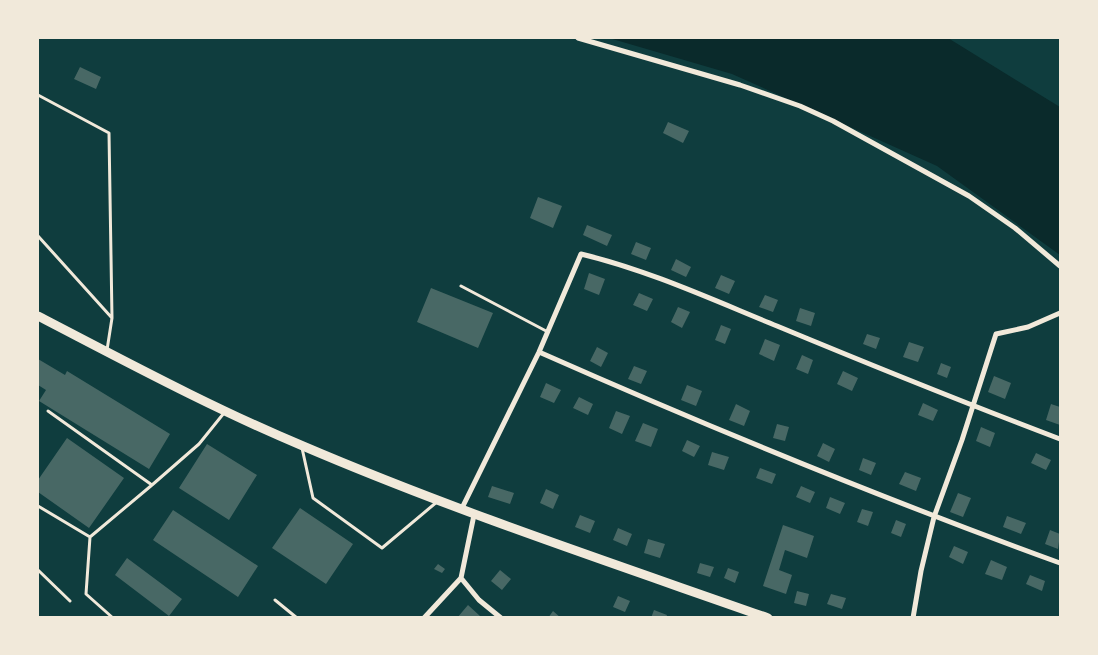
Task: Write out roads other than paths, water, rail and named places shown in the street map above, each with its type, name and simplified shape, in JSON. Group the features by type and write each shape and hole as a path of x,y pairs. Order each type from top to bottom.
{"highway":[{"path":"38,316 106,352 302,446 474,514 768,618"}],"street":[{"path":"578,38 740,85 800,106 833,121 969,196 1016,228 1060,266"},
{"path":"462,508 539,352 581,254 609,260 701,295 974,406 1060,438"},
{"path":"913,618 934,517 974,406 996,334 1028,327 1060,313"},
{"path":"539,352 690,419 934,517 1060,563"},
{"path":"424,618 461,578 474,514"},
{"path":"461,578 479,600 501,618"}],"lane":[{"path":"38,95 109,133 112,318 106,352"},
{"path":"38,236 112,318"},
{"path":"461,286 548,332"},
{"path":"48,411 152,485"},
{"path":"113,618 86,594 90,537 200,444 226,411"},
{"path":"302,446 313,498 382,548 439,500"},
{"path":"38,506 90,537"},
{"path":"38,570 70,601"},
{"path":"275,600 297,618"}],"water":[{"path":"609,38 948,38 1060,107 1060,255 937,166 732,74"}]}
